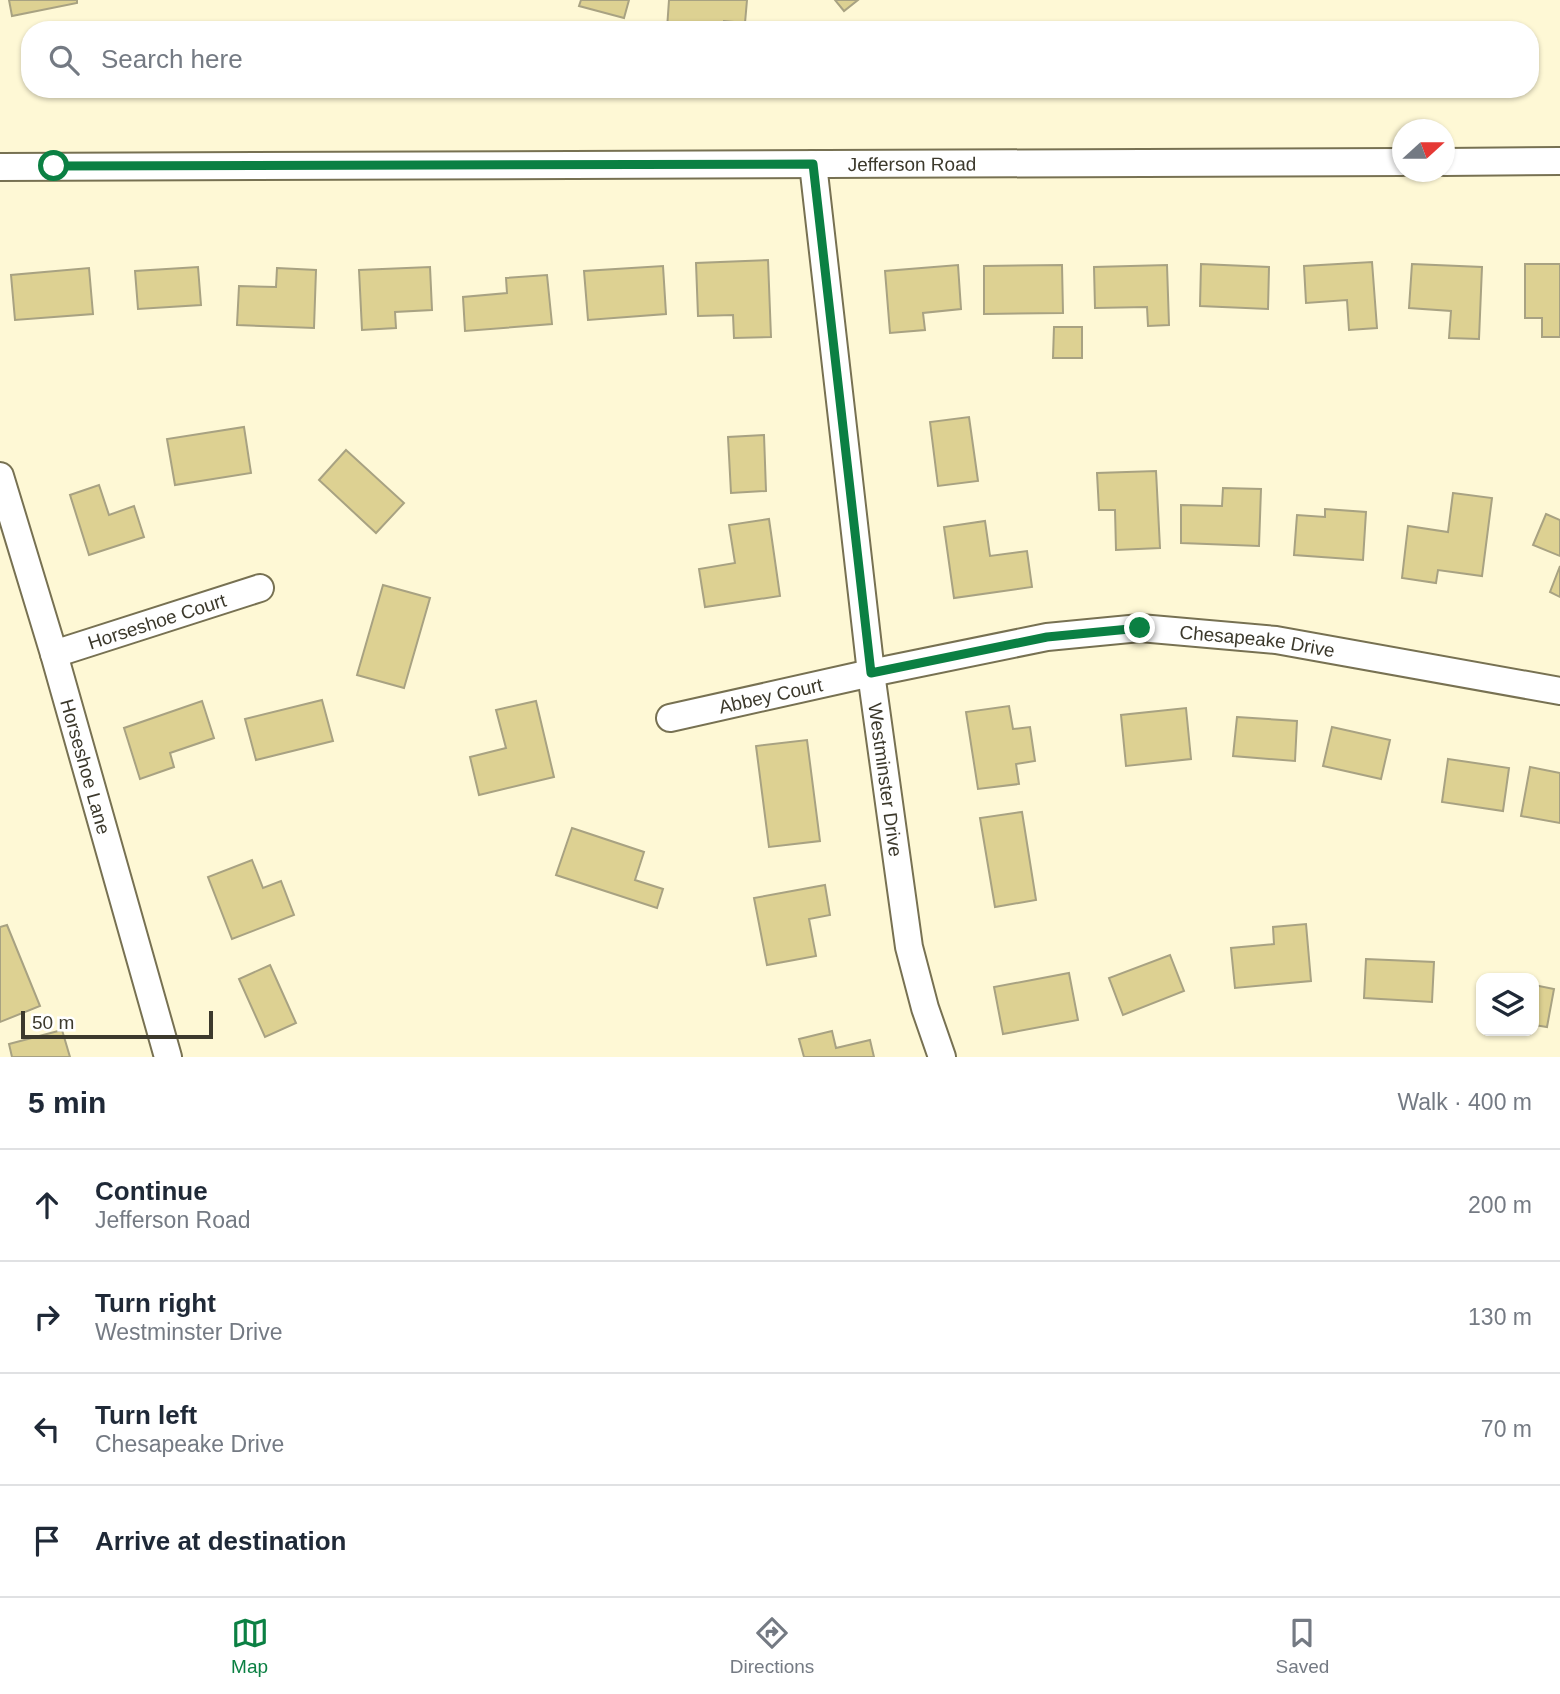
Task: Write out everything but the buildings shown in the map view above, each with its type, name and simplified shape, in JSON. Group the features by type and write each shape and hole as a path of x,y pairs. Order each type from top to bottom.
{"street":[{"path":"1455,162 1560,161"},
{"name":"Jefferson Road","path":"0,167 1392,162"},
{"name":"Westminster Drive","path":"813,164 871,673 909,947 925,1008 943,1057"},
{"name":"Horseshoe Lane","path":"0,476 54,654 168,1057"},
{"name":"Horseshoe Court","path":"54,654 260,587"},
{"name":"Chesapeake Drive","path":"871,673 1047,637 1140,628 1276,640 1560,691"},
{"name":"Abbey Court","path":"670,718 871,673"}],"route":[{"path":"54,166 813,164 871,673 1047,637 1140,628"}]}
